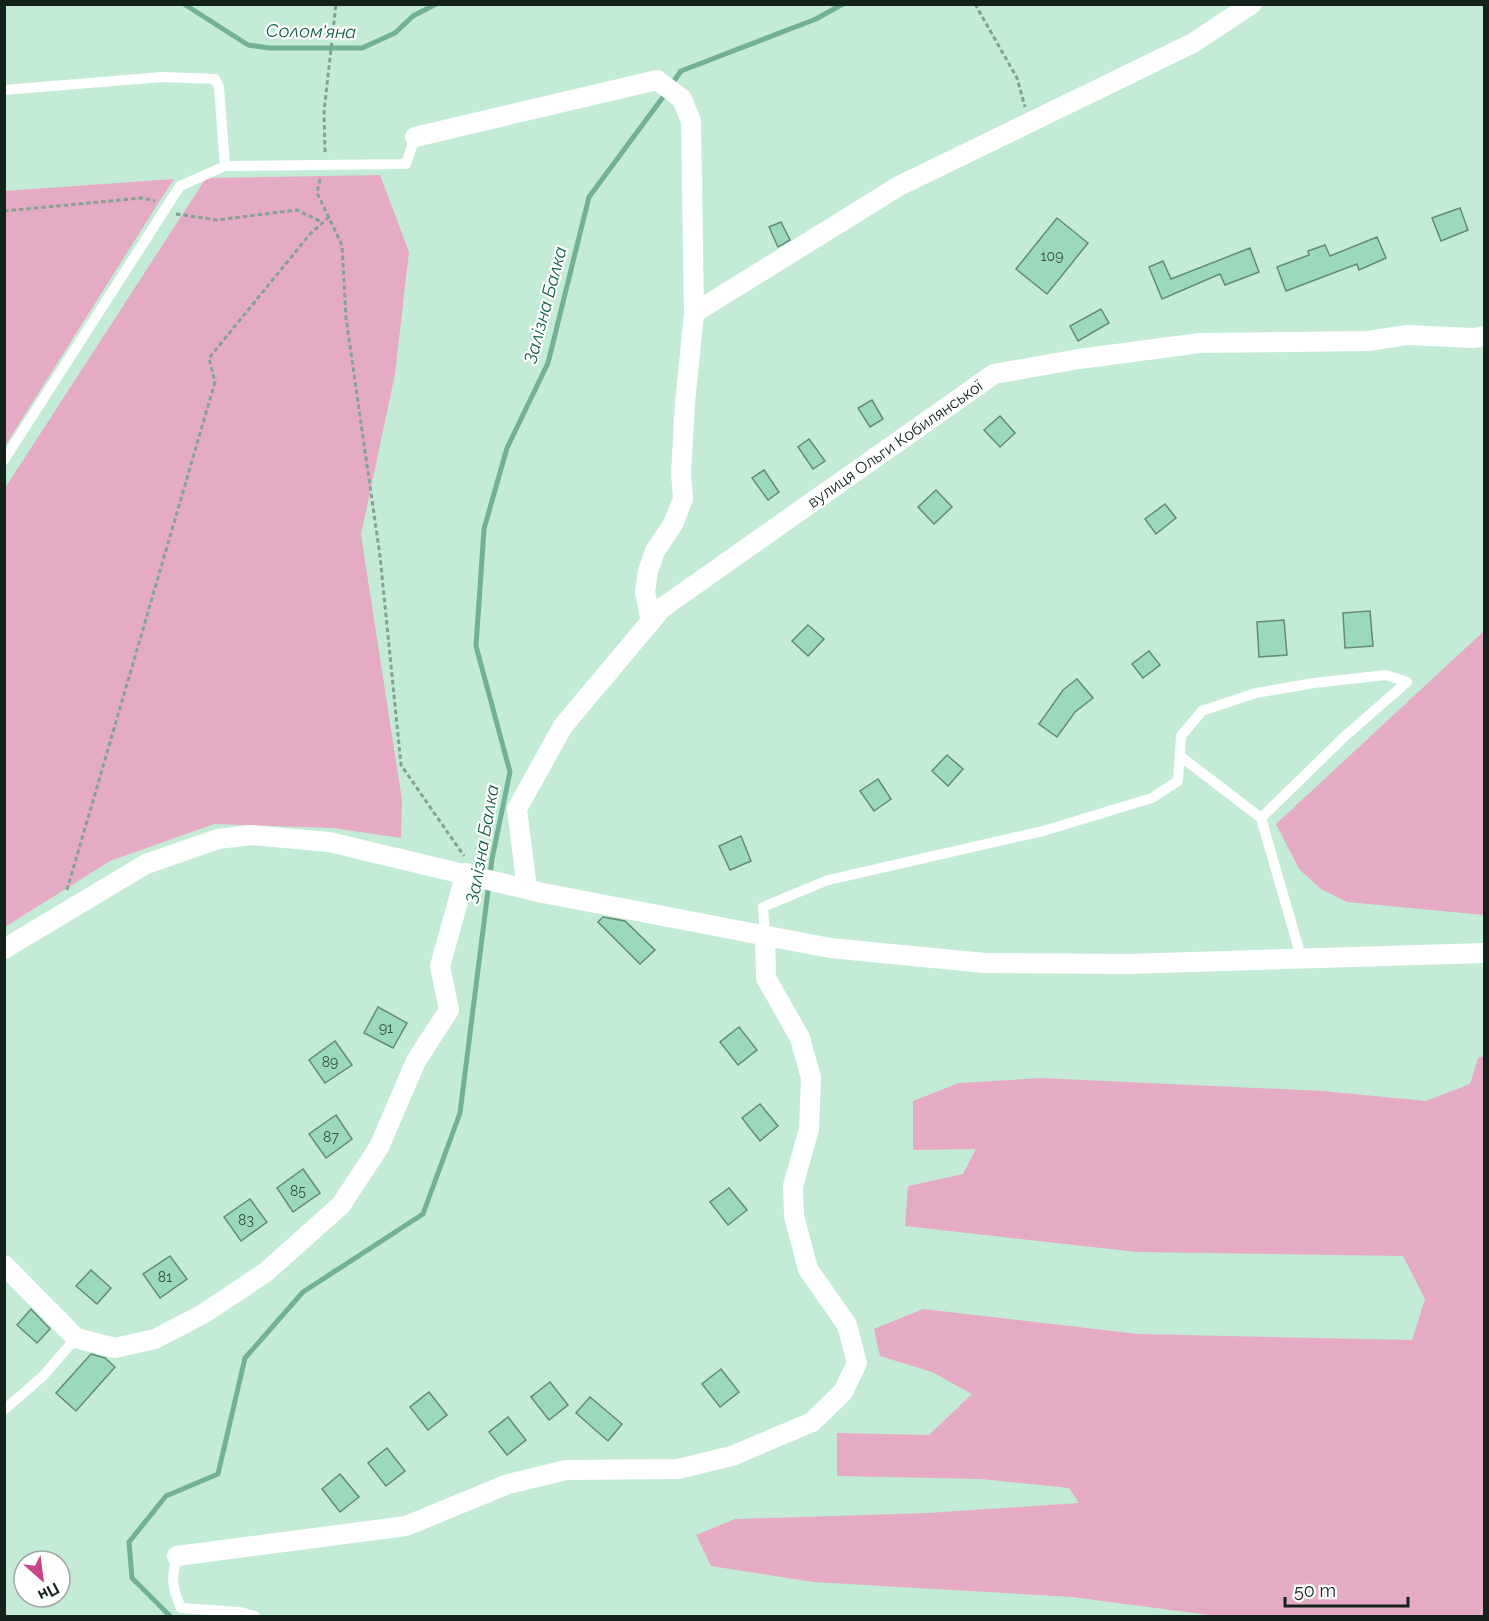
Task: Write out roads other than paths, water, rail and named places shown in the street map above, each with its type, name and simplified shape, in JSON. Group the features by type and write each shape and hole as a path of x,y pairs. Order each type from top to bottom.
{"street":[{"path":"694,313 899,186 1193,43 1252,4"},
{"path":"415,136 648,82 661,81 678,94 691,121 694,313 684,414 681,474 683,498 673,524 655,551 648,571 645,592 651,622"},
{"name":"вулиця Ольги Кобилянської","path":"525,889 517,809 563,726 662,608 994,374 1079,359 1200,343 1368,341 1407,335 1474,338 1485,336"},
{"path":"4,949 147,864 218,839 251,835 329,842 525,889 830,948 985,963 1128,964 1485,953"},
{"path":"4,1265 76,1338 115,1348 164,1334 202,1314 266,1272 341,1205 379,1147 416,1061 449,1010 440,966 474,875"},
{"path":"177,1556 406,1526 508,1484 566,1470 678,1469 732,1456 812,1422 843,1392 856,1363 847,1326 808,1269 794,1216 793,1186 809,1129 811,1078 800,1038 766,978 765,935"}],"lane":[{"path":"4,90 162,77 214,79 219,87 225,165"},
{"path":"4,460 180,186 225,165 406,164 415,136"},
{"path":"765,935 763,907 828,880 1043,831 1152,798 1178,781 1181,736 1202,711 1256,693 1314,683 1386,675 1407,682 1344,737 1261,818"},
{"path":"1180,756 1261,818 1302,960"},
{"path":"4,1410 43,1376 76,1338"},
{"path":"177,1556 171,1576 173,1591 182,1608 240,1612 255,1617"}],"waterway":[{"name":"Солом'яна","path":"184,4 248,45 269,48 362,48 395,33 413,16 436,4"},
{"name":"Залізна Балка","path":"671,85 681,71 816,19 843,4"},
{"name":"Залізна Балка","path":"170,1616 132,1578 129,1542 166,1496 218,1474 245,1358 303,1292 423,1214 460,1113 492,859 510,772 476,646 484,529 507,448 548,363 589,197 666,93"}]}
